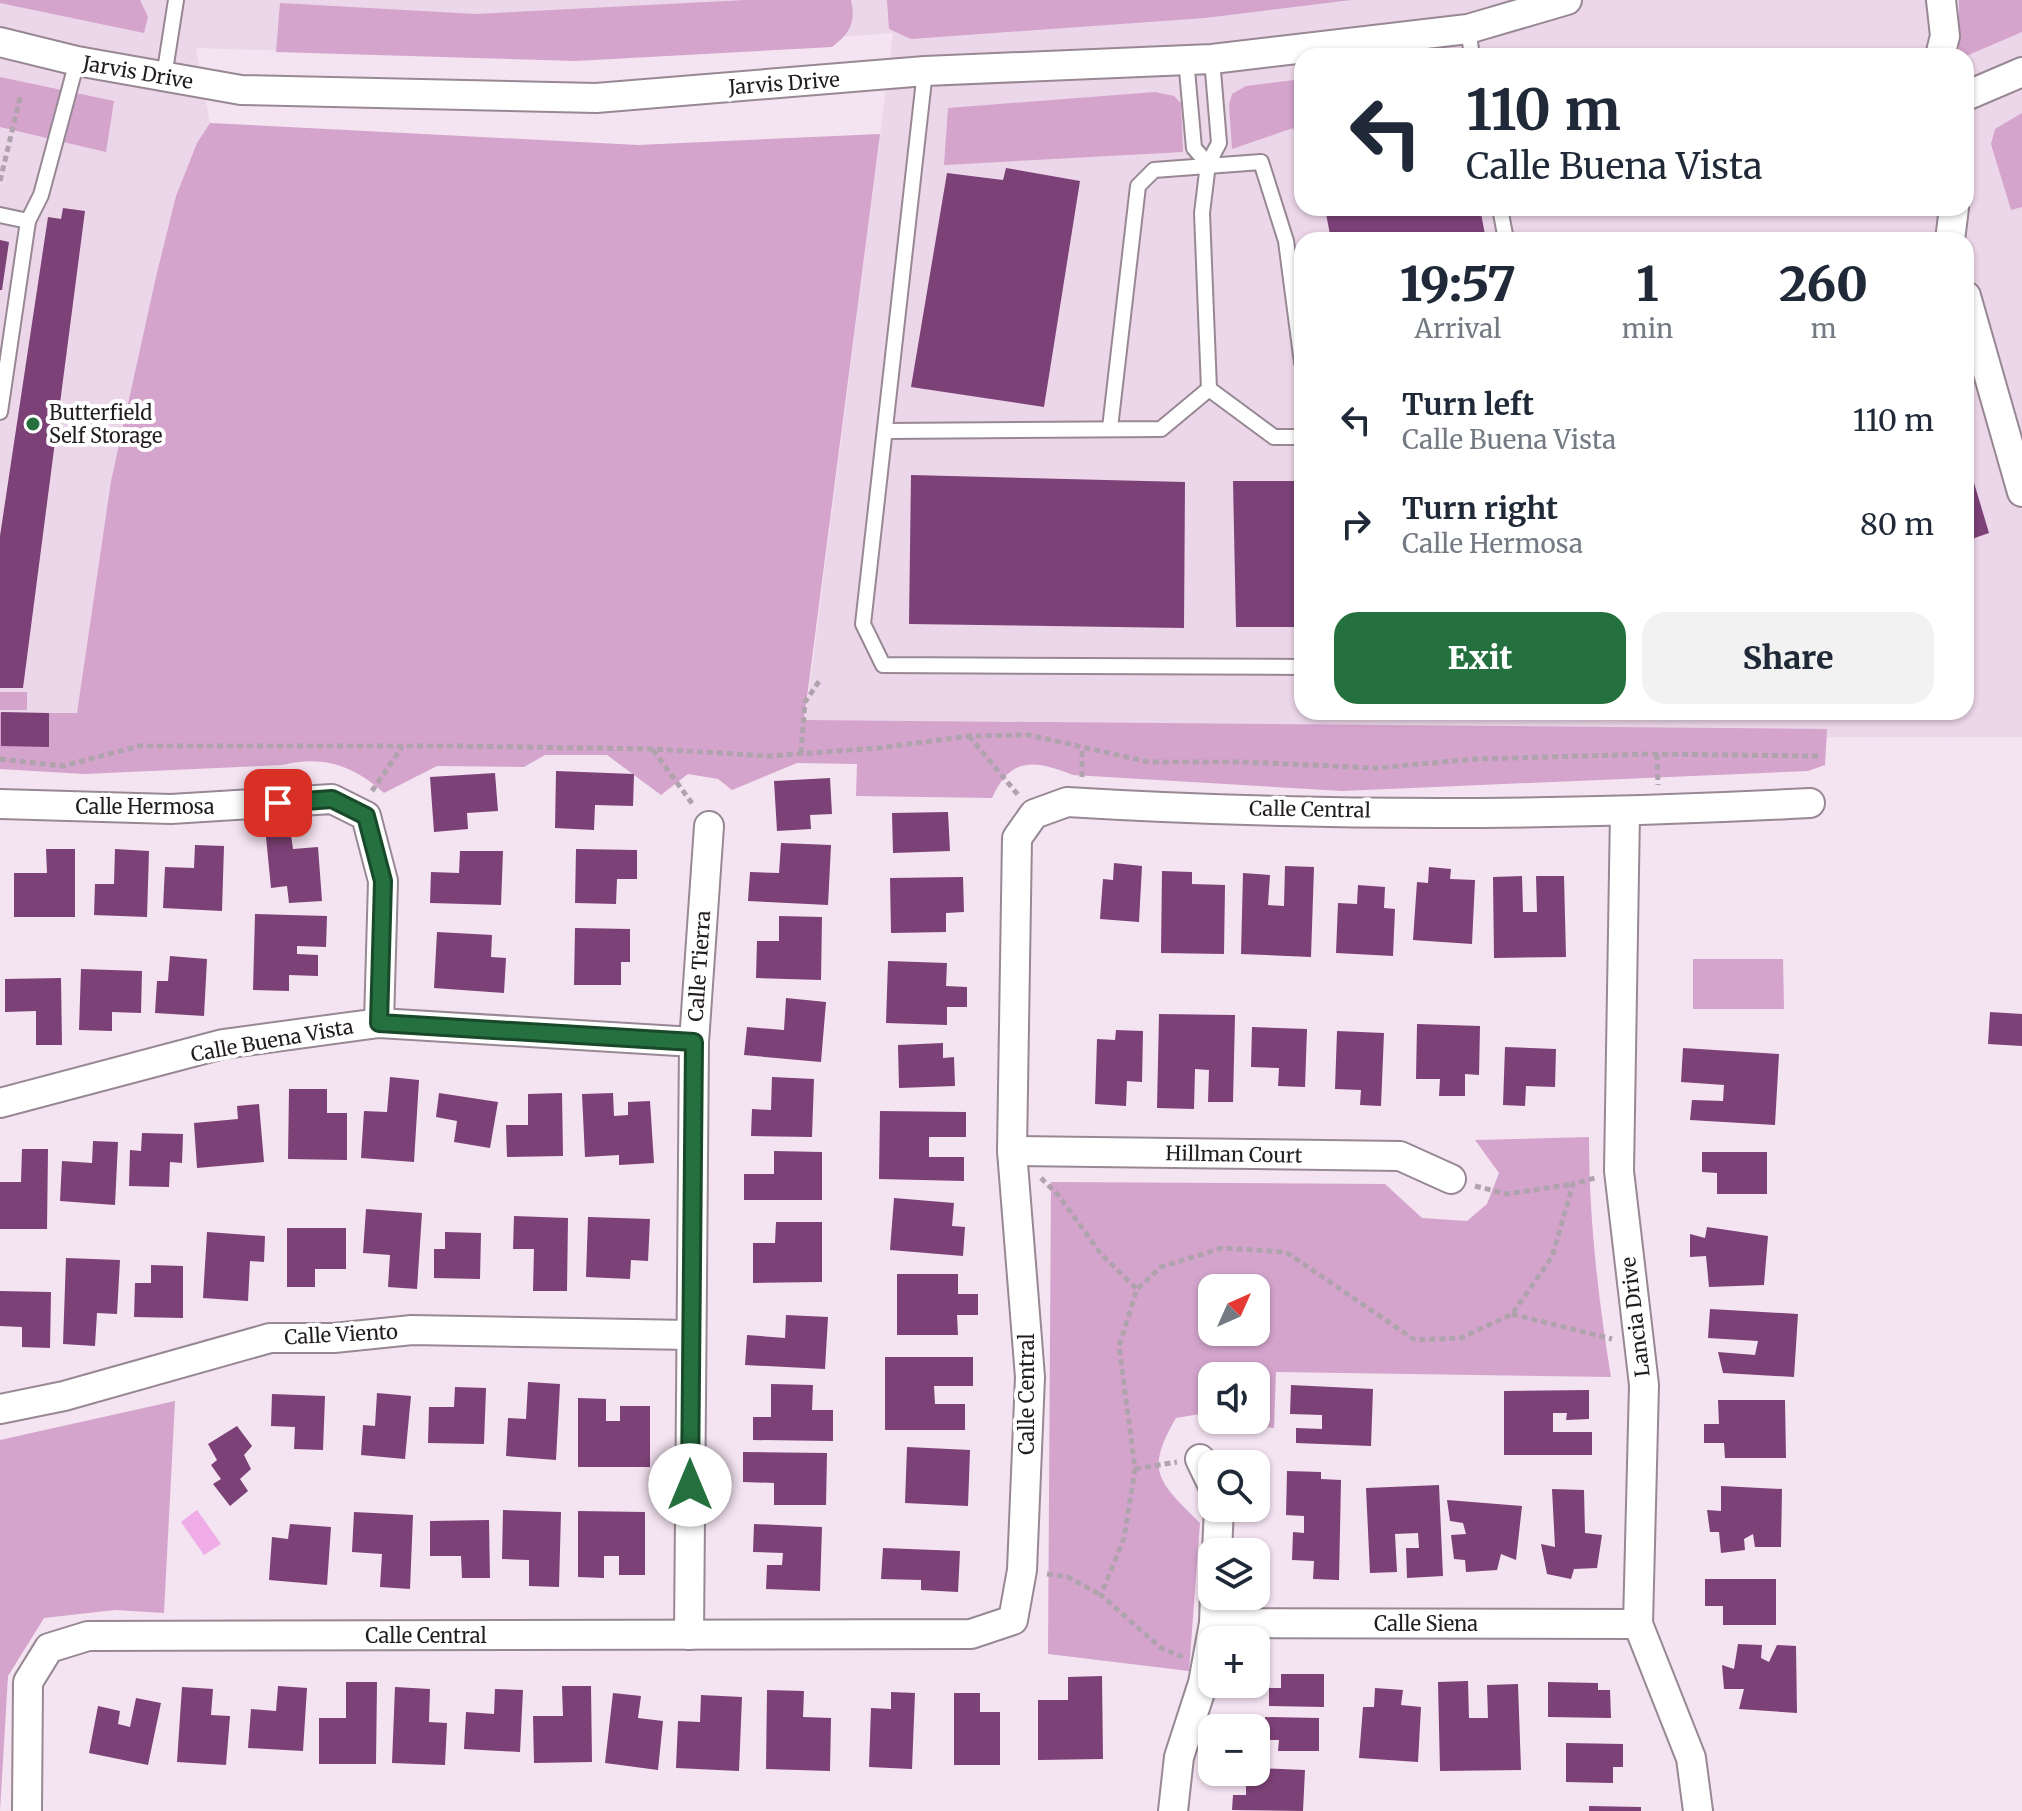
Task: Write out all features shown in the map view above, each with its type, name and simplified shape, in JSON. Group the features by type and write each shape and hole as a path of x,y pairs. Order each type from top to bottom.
{"street":[{"name":"Jarvis Drive","path":"1374,48 1470,42 1567,0"},
{"path":"1941,0 1945,36 1942,48"},
{"name":"Jarvis Drive","path":"0,42 77,61 241,90 596,98 925,71 1294,53"},
{"path":"1974,93 2022,72"},
{"path":"1974,324 2022,492"},
{"name":"Calle Hermosa","path":"0,804 171,809 332,799 358,812"},
{"name":"Calle Central","path":"27,1811 28,1682 49,1648 88,1636 971,1634 1013,1620 1022,1570 1030,1377 1012,1151 1017,838 1034,814 1067,802 1344,810 1625,812 1810,803"},
{"path":"358,812 366,816 383,881 379,1023"},
{"name":"Lancia Drive","path":"1625,812 1619,1171 1644,1385 1638,1624 1691,1758 1698,1811"},
{"name":"Calle Tierra","path":"689,1635 694,1042 709,826"},
{"name":"Calle Buena Vista","path":"0,1103 223,1044 379,1023 694,1042"},
{"name":"Hillman Court","path":"1012,1151 1400,1156 1451,1179"},
{"name":"Calle Viento","path":"0,1409 64,1396 270,1338 334,1338 412,1330 690,1335"},
{"name":"Calle Siena","path":"1242,1610 1638,1624"},
{"name":"Calle Siena","path":"1173,1811 1179,1757 1198,1692"}],"lane":[{"path":"164,77 176,0"},
{"path":"1199,59 1194,148 1208,164"},
{"path":"1199,59 1219,143 1208,164 1202,213 1209,389"},
{"path":"0,412 28,221 41,195 77,61"},
{"path":"925,71 863,624 883,665 1294,667"},
{"path":"1110,428 1138,186 1154,170 1261,162 1286,241 1294,302"},
{"path":"0,215 28,221"},
{"path":"887,431 1161,429 1209,389"},
{"path":"1209,389 1274,437 1294,437"}],"path":[{"path":"0,181 21,94"},
{"path":"801,753 805,702 820,680"},
{"path":"0,759 63,766 139,746 653,749 769,756 969,736 1029,735 1149,762 1244,762 1376,768 1476,759 1638,754 1818,756"},
{"path":"969,736 1034,814"},
{"path":"358,812 403,746"},
{"path":"653,749 709,826"},
{"path":"1012,1151 1059,1196 1101,1254 1137,1289"},
{"path":"1451,1179 1507,1194 1573,1184 1619,1171"},
{"path":"1101,1595 1124,1538 1135,1469 1119,1346 1137,1289 1161,1267 1222,1248 1286,1252 1415,1340 1461,1338 1512,1314 1552,1257 1573,1184"},
{"path":"1512,1314 1586,1330 1638,1348"},
{"path":"1135,1469 1198,1472"},
{"path":"1022,1570 1068,1577 1101,1595 1161,1648 1198,1662"}],"shaded area":[{"path":"0,0 2022,0 2022,737 803,738 893,33 545,59 196,48 210,123 197,143 176,196 111,481 74,736 0,735"},
{"path":"0,0 140,0 148,17 144,33 0,3"},
{"path":"745,0 851,0 852,21 847,32 832,47 575,61 276,52 280,3 476,14"},
{"path":"887,0 1351,0 1205,18 911,39 889,29"},
{"path":"1959,0 2022,0 2022,32 1974,53 1974,48 1959,48"},
{"path":"0,77 114,101 106,152 0,127"},
{"path":"1294,80 1294,130 1293,128 1232,149 1229,105 1232,94 1246,86"},
{"path":"1155,92 1174,96 1181,103 1183,152 944,165 948,108"},
{"path":"2022,113 2022,207 2011,210 1991,144 1995,129"},
{"path":"210,123 638,145 880,134 804,720 1827,729 1825,765 1808,771 1342,791 1073,775 1047,766 1025,765 1007,775 992,798 856,796 857,764 797,763 732,790 718,779 688,774 661,795 607,755 545,755 524,767 437,766 384,793 349,769 311,761 84,774 0,769 0,713 77,713 111,481 156,277 176,196 197,143"},
{"path":"0,692 27,692 27,710 0,710"},
{"path":"1693,959 1783,959 1784,1009 1693,1009"},
{"path":"1589,1137 1595,1258 1611,1377 1276,1372 1274,1428 1270,1428 1270,1362 1198,1362 1198,1414 1176,1418 1160,1451 1159,1464 1166,1486 1200,1523 1189,1671 1048,1654 1051,1182 1385,1184 1422,1218 1467,1221 1487,1204 1499,1173 1475,1140"},
{"path":"175,1401 164,1613 115,1610 44,1618 8,1676 0,1811 0,1440"},
{"path":"197,1510 221,1544 204,1555 181,1522"}],"building":[{"path":"1006,168 1080,181 1044,407 911,387 947,173 1003,180"},
{"path":"63,208 85,211 23,688 0,688 0,536 48,217 61,219"},
{"path":"1326,216 1482,216 1484,232 1330,232"},
{"path":"0,240 9,242 2,290 0,290"},
{"path":"911,475 1185,482 1184,628 909,624"},
{"path":"1233,481 1294,481 1294,627 1236,627"},
{"path":"1974,483 1989,533 1974,538"},
{"path":"1,712 49,713 49,747 1,746"},
{"path":"556,771 634,774 633,806 595,805 594,830 555,828"},
{"path":"495,773 498,811 467,813 468,829 434,832 430,777"},
{"path":"830,778 832,814 810,815 811,829 777,831 774,781"},
{"path":"948,812 950,851 893,853 892,813"},
{"path":"291,835 293,849 318,847 322,901 289,903 287,886 271,888 266,837"},
{"path":"781,843 831,845 828,905 748,901 750,872 779,873"},
{"path":"195,845 224,846 222,911 163,908 165,867 194,868"},
{"path":"46,849 75,849 75,917 14,917 14,873 47,873"},
{"path":"115,849 149,851 147,917 94,915 95,884 114,884"},
{"path":"576,849 637,850 637,879 617,879 616,904 575,903"},
{"path":"460,851 503,851 501,905 430,903 431,872 459,873"},
{"path":"1114,863 1142,866 1139,922 1100,919 1103,879 1113,880"},
{"path":"1285,866 1314,867 1311,957 1241,954 1243,873 1270,875 1268,905 1284,906"},
{"path":"1429,867 1451,869 1450,879 1475,880 1472,944 1413,940 1417,882 1428,883"},
{"path":"1162,871 1192,872 1192,884 1225,885 1224,954 1161,953"},
{"path":"1522,876 1523,912 1537,912 1536,876 1564,876 1566,957 1494,958 1493,877"},
{"path":"963,877 964,912 946,913 946,932 891,933 890,878"},
{"path":"1358,885 1385,887 1384,908 1395,909 1393,956 1336,953 1338,903 1357,904"},
{"path":"255,914 327,916 326,947 297,946 297,954 318,955 318,976 289,975 289,991 253,990"},
{"path":"779,916 822,917 821,980 756,978 757,941 779,941"},
{"path":"575,928 630,929 630,962 621,962 621,985 574,985"},
{"path":"437,932 492,935 491,957 506,958 504,993 434,988"},
{"path":"170,956 207,959 204,1016 155,1013 157,981 168,981"},
{"path":"888,961 947,963 946,986 967,987 967,1007 947,1007 947,1025 886,1023"},
{"path":"81,969 142,971 141,1013 112,1012 112,1031 79,1030"},
{"path":"61,978 62,1045 36,1045 36,1011 5,1012 5,979"},
{"path":"786,998 826,1002 821,1062 744,1055 747,1027 784,1030"},
{"path":"1990,1012 2022,1014 2022,1046 1988,1044"},
{"path":"1159,1014 1235,1015 1233,1102 1208,1102 1209,1070 1195,1069 1194,1109 1157,1108"},
{"path":"1417,1024 1480,1026 1479,1075 1465,1074 1465,1096 1439,1096 1440,1079 1416,1079"},
{"path":"1252,1027 1307,1029 1305,1087 1278,1086 1279,1068 1251,1067"},
{"path":"1116,1030 1143,1031 1142,1082 1127,1081 1126,1106 1095,1104 1097,1039 1115,1040"},
{"path":"1337,1031 1384,1033 1381,1106 1360,1105 1361,1090 1335,1089"},
{"path":"943,1043 943,1058 954,1057 955,1086 899,1088 898,1045"},
{"path":"1505,1047 1556,1049 1555,1087 1526,1086 1525,1106 1503,1105"},
{"path":"1683,1048 1779,1054 1775,1125 1690,1120 1692,1100 1723,1101 1724,1085 1681,1082"},
{"path":"390,1077 419,1080 414,1162 361,1158 364,1111 387,1112"},
{"path":"772,1077 814,1079 812,1137 751,1136 752,1109 771,1110"},
{"path":"289,1089 327,1089 327,1113 347,1113 347,1160 288,1159"},
{"path":"439,1093 498,1102 490,1148 454,1142 457,1121 436,1117"},
{"path":"562,1093 563,1156 507,1157 506,1125 528,1125 528,1094"},
{"path":"613,1093 614,1116 628,1115 628,1102 650,1101 654,1163 619,1165 619,1155 585,1157 582,1094"},
{"path":"259,1104 264,1162 197,1168 194,1123 238,1119 237,1106"},
{"path":"880,1111 966,1112 966,1137 929,1137 929,1157 964,1157 964,1181 879,1179"},
{"path":"142,1133 183,1134 182,1163 170,1162 169,1187 129,1186 130,1150 141,1151"},
{"path":"93,1141 118,1142 115,1205 60,1201 62,1161 92,1163"},
{"path":"22,1149 48,1149 47,1229 0,1229 0,1182 21,1182"},
{"path":"774,1151 822,1152 822,1200 744,1200 744,1174 774,1174"},
{"path":"1702,1152 1767,1152 1767,1194 1717,1194 1717,1173 1702,1172"},
{"path":"894,1198 954,1203 952,1226 965,1227 963,1256 890,1250"},
{"path":"366,1209 422,1213 417,1289 388,1287 390,1255 363,1253"},
{"path":"514,1216 568,1218 567,1291 533,1291 534,1249 513,1249"},
{"path":"588,1217 650,1219 648,1261 631,1260 630,1279 586,1277"},
{"path":"776,1222 822,1222 822,1282 753,1283 753,1243 775,1243"},
{"path":"1707,1227 1768,1236 1764,1285 1709,1287 1706,1256 1690,1257 1690,1234 1705,1238"},
{"path":"287,1228 346,1228 346,1269 315,1269 315,1287 287,1287"},
{"path":"207,1232 265,1236 264,1262 250,1261 248,1301 203,1298"},
{"path":"445,1232 481,1233 480,1279 434,1278 434,1249 445,1249"},
{"path":"66,1258 120,1260 117,1314 97,1313 95,1346 63,1344"},
{"path":"151,1265 183,1266 183,1318 134,1317 135,1283 151,1283"},
{"path":"897,1274 958,1274 958,1294 978,1294 978,1315 957,1315 958,1335 897,1335"},
{"path":"0,1291 51,1292 50,1348 22,1347 22,1327 0,1326"},
{"path":"1710,1309 1798,1314 1794,1377 1723,1373 1718,1352 1755,1355 1758,1341 1708,1338"},
{"path":"786,1315 828,1317 825,1369 745,1365 747,1335 785,1338"},
{"path":"885,1357 973,1357 973,1386 934,1386 935,1404 965,1404 965,1430 885,1430"},
{"path":"528,1382 560,1384 556,1460 506,1456 508,1418 526,1419"},
{"path":"771,1384 813,1385 812,1410 833,1410 833,1441 753,1440 753,1417 771,1417"},
{"path":"1291,1385 1373,1389 1371,1446 1296,1443 1296,1428 1322,1429 1322,1415 1290,1414"},
{"path":"455,1387 486,1388 484,1444 428,1443 429,1407 454,1407"},
{"path":"1589,1390 1589,1419 1566,1420 1567,1413 1553,1413 1553,1432 1592,1432 1592,1455 1504,1455 1504,1391"},
{"path":"377,1393 411,1396 405,1459 361,1455 363,1425 375,1426"},
{"path":"272,1394 325,1396 323,1450 294,1449 295,1427 271,1426"},
{"path":"578,1398 606,1399 606,1421 620,1421 620,1406 650,1406 650,1467 578,1467"},
{"path":"1718,1400 1785,1400 1786,1458 1725,1458 1724,1443 1704,1443 1704,1424 1719,1424"},
{"path":"237,1426 252,1446 244,1455 251,1469 240,1479 248,1491 230,1506 213,1484 221,1479 211,1465 217,1460 208,1444"},
{"path":"907,1447 970,1450 968,1506 905,1503"},
{"path":"743,1452 827,1453 826,1505 774,1505 774,1483 743,1482"},
{"path":"1287,1471 1321,1472 1321,1479 1341,1480 1339,1580 1313,1579 1314,1561 1292,1560 1293,1532 1304,1533 1304,1516 1286,1515"},
{"path":"1439,1485 1443,1576 1407,1578 1406,1548 1419,1548 1418,1533 1395,1534 1397,1572 1370,1573 1366,1488"},
{"path":"1721,1486 1782,1489 1781,1547 1755,1547 1753,1534 1744,1539 1745,1550 1721,1553 1719,1532 1710,1532 1707,1510 1721,1511"},
{"path":"1552,1489 1584,1490 1585,1533 1602,1535 1597,1568 1574,1569 1571,1579 1547,1574 1541,1544 1555,1547"},
{"path":"1447,1500 1522,1506 1516,1560 1501,1554 1497,1570 1466,1572 1465,1560 1454,1559 1451,1535 1466,1534 1463,1523 1450,1521"},
{"path":"503,1510 561,1512 559,1587 529,1586 529,1560 502,1559"},
{"path":"578,1511 645,1512 645,1575 619,1575 619,1556 604,1556 604,1578 578,1577"},
{"path":"354,1512 413,1515 410,1589 380,1587 382,1554 352,1552"},
{"path":"489,1520 490,1578 462,1578 461,1556 430,1556 430,1521"},
{"path":"290,1524 331,1527 327,1585 269,1580 272,1537 288,1539"},
{"path":"754,1524 822,1527 820,1591 766,1589 767,1565 782,1565 783,1553 753,1552"},
{"path":"883,1548 960,1551 958,1592 921,1590 921,1580 881,1579"},
{"path":"1705,1579 1776,1579 1776,1625 1723,1625 1723,1606 1705,1606"},
{"path":"1738,1644 1762,1645 1761,1658 1769,1662 1777,1645 1796,1646 1797,1713 1739,1709 1744,1689 1724,1689 1722,1665 1734,1669"},
{"path":"1281,1674 1324,1674 1324,1707 1269,1706 1270,1688 1281,1688"},
{"path":"1102,1676 1103,1759 1038,1760 1038,1700 1068,1700 1068,1677"},
{"path":"1468,1681 1469,1718 1488,1718 1487,1685 1518,1684 1521,1770 1440,1771 1438,1682"},
{"path":"346,1682 377,1682 376,1764 319,1764 319,1718 346,1718"},
{"path":"1548,1682 1598,1683 1598,1690 1610,1690 1611,1718 1548,1717"},
{"path":"278,1686 307,1688 303,1751 248,1748 251,1709 276,1711"},
{"path":"562,1686 591,1686 592,1762 534,1763 533,1716 563,1716"},
{"path":"182,1687 213,1689 211,1715 230,1716 226,1765 177,1762"},
{"path":"395,1687 430,1689 429,1722 447,1723 445,1765 392,1763"},
{"path":"1375,1688 1403,1690 1401,1705 1421,1707 1418,1762 1359,1758 1363,1707 1374,1707"},
{"path":"495,1689 523,1690 520,1752 464,1749 466,1712 494,1714"},
{"path":"767,1690 804,1691 803,1717 831,1718 830,1771 766,1769"},
{"path":"891,1692 915,1693 912,1769 869,1767 871,1708 891,1709"},
{"path":"613,1693 641,1696 638,1718 663,1721 658,1770 605,1763"},
{"path":"954,1693 980,1693 980,1712 1000,1712 1000,1765 954,1765"},
{"path":"701,1695 742,1697 739,1771 676,1768 678,1721 700,1722"},
{"path":"136,1698 161,1703 148,1765 89,1753 98,1706 120,1711 118,1724 130,1727"},
{"path":"1270,1717 1319,1718 1319,1751 1278,1751 1279,1740 1270,1740"},
{"path":"1566,1743 1623,1744 1623,1767 1613,1767 1613,1783 1566,1782"},
{"path":"1270,1769 1305,1770 1303,1811 1232,1810 1233,1795 1246,1795 1246,1786 1270,1786"},
{"path":"1589,1806 1641,1807 1641,1811 1589,1811"}],"place":[{"name":"Butterfield Self Storage","path":"33,424"}],"route":[{"path":"278,803 332,799 366,816 383,881 379,1023 694,1042 690,1485"}]}
